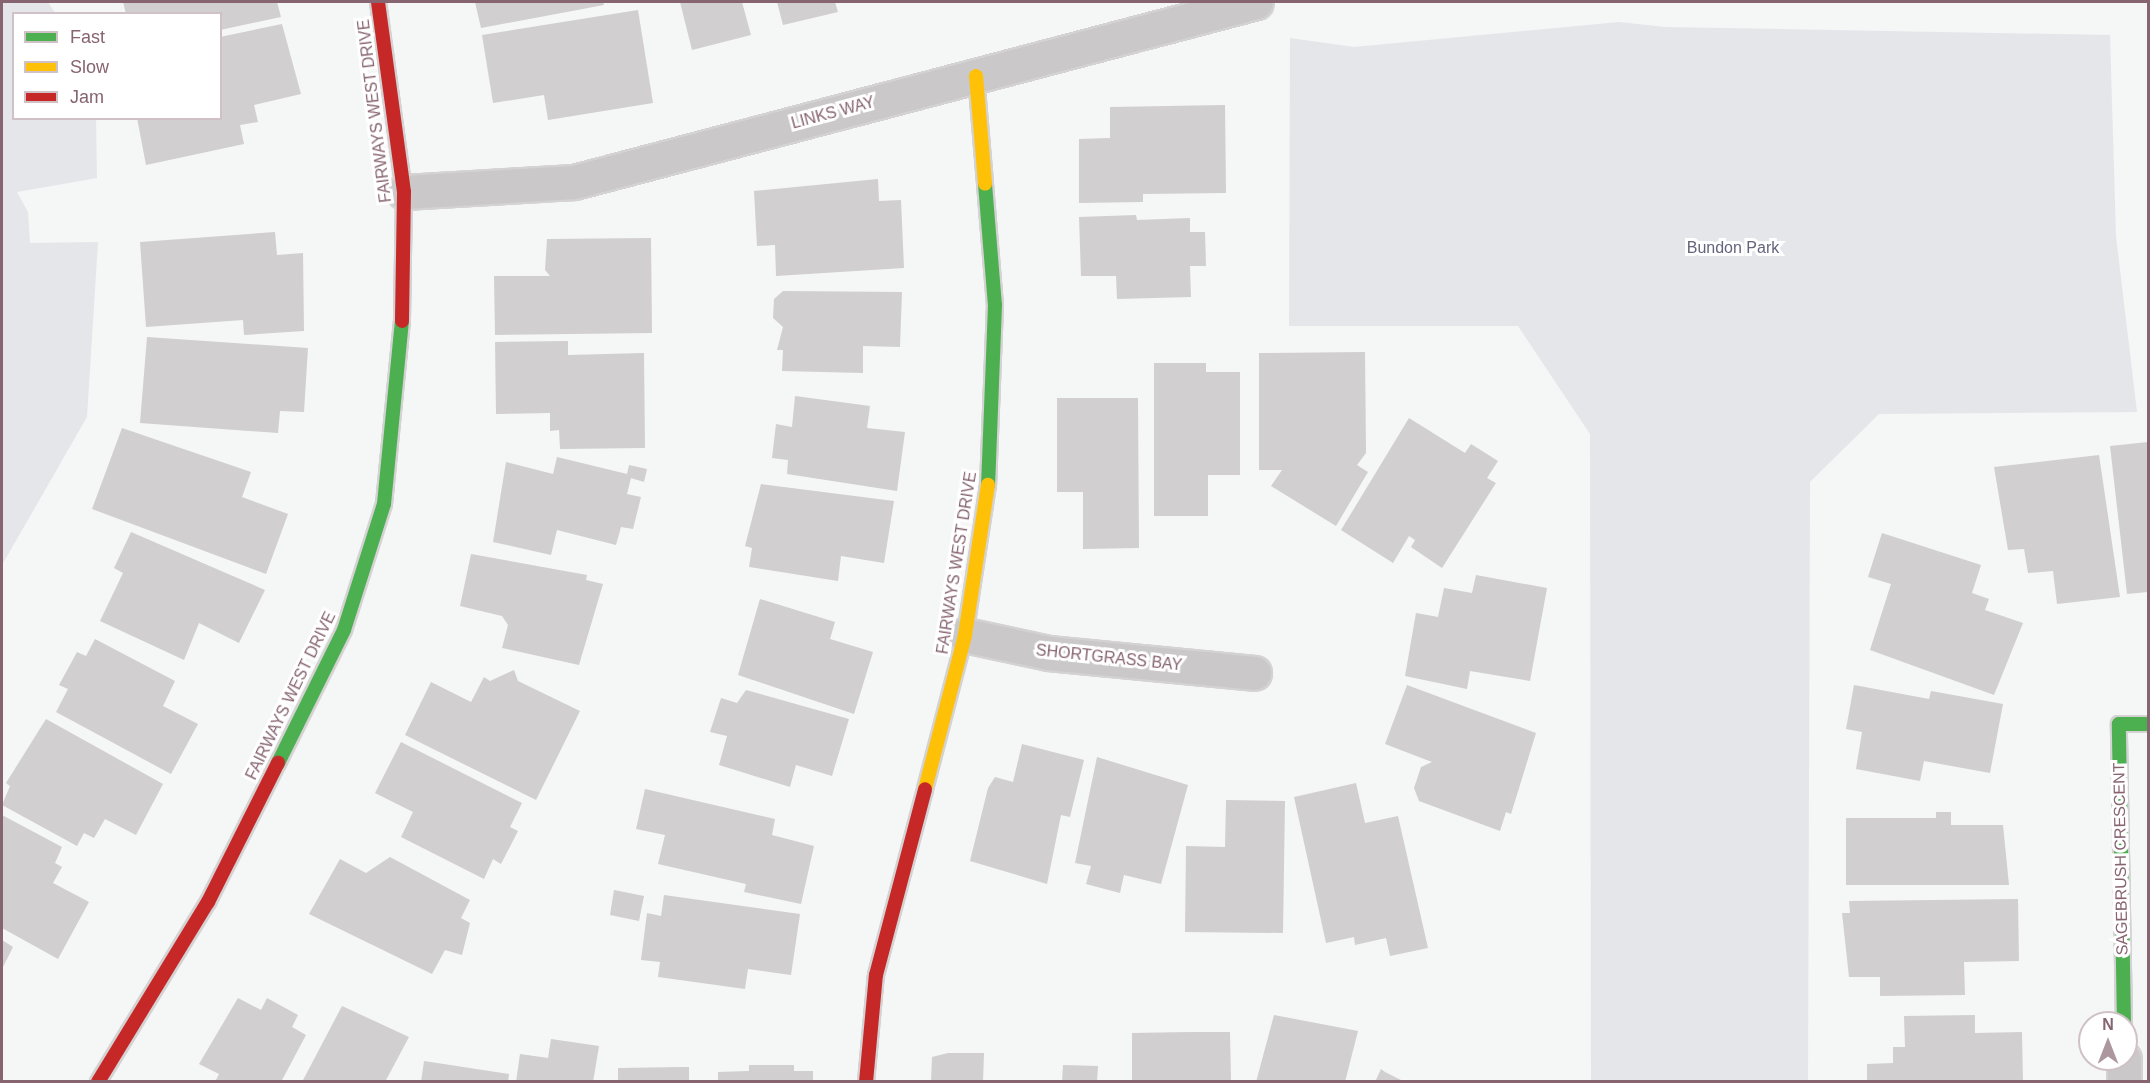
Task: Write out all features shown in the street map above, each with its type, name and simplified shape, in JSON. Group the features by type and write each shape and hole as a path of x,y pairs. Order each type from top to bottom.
{"street":[{"name":"FAIRWAYS WEST DRIVE","path":"98,1082 208,902 344,630 384,504 402,339 404,192 378,2"},
{"name":"LINKS WAY","path":"404,192 574,182 1256,2"},
{"name":"FAIRWAYS WEST DRIVE","path":"866,1082 876,975 965,635 989,476 995,305 976,76"},
{"name":"SHORTGRASS BAY","path":"965,635 1048,653 1254,673"},
{"name":"SAGEBRUSH CRESCENT","path":"2124,1011 2120,724 2148,724"}],"green space":[{"path":"2,2 48,2 54,12 12,12 12,120 96,120 97,178 17,192 28,212 30,243 98,242 87,417 2,565"},
{"name":"Bundon Park","path":"1619,22 1665,27 2110,35 2116,236 2137,412 1879,414 1810,482 1808,1081 1591,1081 1590,434 1518,326 1289,326 1290,38 1354,47"}],"building":[{"path":"123,2 277,2 281,17 222,30 222,12 126,12"},
{"path":"475,2 603,2 604,5 481,28"},
{"path":"680,2 742,2 751,35 692,50"},
{"path":"777,2 835,2 838,12 783,25"},
{"path":"638,10 653,103 548,120 544,95 493,103 482,35"},
{"path":"282,24 301,94 254,105 258,122 240,125 244,144 146,165 137,120 222,120 222,37"},
{"path":"1225,105 1226,193 1143,194 1143,202 1079,203 1079,139 1110,138 1110,107"},
{"path":"878,179 879,201 901,200 904,268 776,276 775,245 757,246 754,191"},
{"path":"1136,215 1137,220 1190,218 1190,232 1205,232 1206,266 1190,266 1191,297 1117,299 1116,276 1081,276 1079,217"},
{"path":"275,232 277,255 303,253 304,331 244,335 243,320 146,327 140,242"},
{"path":"651,238 652,333 495,335 494,276 550,276 545,270 547,239"},
{"path":"783,291 902,292 900,347 863,346 863,373 782,371 783,350 777,350 783,327 773,318 774,299"},
{"path":"147,337 308,348 304,412 280,411 278,433 140,423"},
{"path":"568,341 568,355 644,353 645,448 560,449 559,430 550,431 550,413 496,414 495,342"},
{"path":"1365,352 1366,453 1357,465 1368,472 1336,526 1271,486 1282,470 1259,470 1259,353"},
{"path":"1154,363 1206,363 1206,372 1240,372 1240,475 1208,475 1208,516 1154,516"},
{"path":"795,396 870,406 867,428 905,432 897,491 787,474 788,460 772,458 776,424 792,427"},
{"path":"1057,398 1138,398 1139,548 1083,549 1083,492 1057,492"},
{"path":"1409,418 1465,453 1471,444 1498,461 1487,478 1496,483 1442,568 1411,547 1415,540 1409,536 1393,563 1341,530"},
{"path":"122,428 251,472 242,497 288,514 266,574 92,509"},
{"path":"2148,442 2148,592 2127,594 2110,446"},
{"path":"2099,455 2120,597 2057,604 2053,571 2028,573 2024,549 2008,550 1994,467"},
{"path":"557,457 627,474 629,465 647,469 644,482 631,478 627,494 641,497 633,529 621,527 616,545 557,530 551,555 493,542 506,462 553,474"},
{"path":"761,484 894,501 884,563 841,556 838,581 749,567 752,548 745,546"},
{"path":"131,532 265,590 239,643 199,623 184,660 100,621 123,573 114,568"},
{"path":"1882,533 1981,565 1972,593 1989,599 1985,610 2023,623 1994,695 1870,650 1891,584 1868,577"},
{"path":"471,554 587,575 586,580 603,584 579,665 502,648 508,625 502,616 460,606"},
{"path":"1476,575 1547,588 1530,681 1470,671 1467,689 1405,676 1416,613 1438,617 1444,588 1472,593"},
{"path":"760,599 835,622 830,639 873,652 854,714 738,675"},
{"path":"95,639 175,681 163,706 198,724 171,774 56,712 68,689 59,685 77,652 86,656"},
{"path":"514,670 518,681 580,711 536,800 405,735 431,682 471,702 484,677 490,681"},
{"path":"1407,685 1536,733 1511,814 1506,812 1500,831 1419,801 1414,788 1421,767 1432,762 1385,744"},
{"path":"1854,685 1929,699 1931,691 2003,704 1990,773 1924,761 1920,781 1856,769 1862,732 1846,729"},
{"path":"746,690 849,719 832,776 796,765 790,787 719,765 727,736 710,732 721,698 737,703"},
{"path":"46,719 163,784 136,835 105,819 94,838 84,833 77,846 2,805 10,786 6,783"},
{"path":"401,742 522,803 510,827 518,831 501,864 493,859 484,879 401,837 413,812 375,793"},
{"path":"1022,744 1084,760 1070,817 1061,815 1047,884 970,861 988,788 995,777 1013,782"},
{"path":"1097,757 1188,785 1161,884 1124,875 1120,893 1086,884 1091,866 1075,863"},
{"path":"1356,783 1365,823 1398,816 1428,948 1390,956 1386,938 1355,945 1354,937 1326,943 1294,797"},
{"path":"645,789 775,819 772,835 814,846 801,904 744,892 746,884 658,864 665,835 636,829"},
{"path":"1226,800 1285,801 1283,933 1185,932 1186,846 1225,847"},
{"path":"1936,812 1951,812 1951,825 2003,825 2009,885 1846,885 1846,818 1936,818"},
{"path":"2,815 62,847 55,863 62,867 53,883 89,902 58,959 2,928"},
{"path":"390,857 470,900 461,918 470,923 462,955 445,950 432,974 309,914 340,859 366,873"},
{"path":"614,890 644,896 639,921 610,915"},
{"path":"664,895 800,914 791,975 748,969 745,989 658,977 660,962 641,960 647,913 661,916"},
{"path":"2018,899 2019,961 1964,962 1965,995 1880,996 1880,977 1849,977 1842,913 1850,913 1849,901"},
{"path":"2,940 13,947 2,969"},
{"path":"238,998 261,1010 267,998 298,1015 292,1027 306,1035 281,1082 215,1082 219,1074 199,1064"},
{"path":"342,1006 409,1037 385,1082 302,1082"},
{"path":"1274,1015 1358,1031 1345,1082 1256,1082"},
{"path":"1975,1015 1975,1033 2022,1032 2023,1082 1867,1082 1867,1064 1893,1063 1893,1047 1905,1047 1904,1016"},
{"path":"1230,1032 1231,1082 1132,1082 1132,1033"},
{"path":"551,1039 599,1046 593,1082 516,1082 520,1054 548,1058"},
{"path":"948,1053 984,1053 983,1082 931,1082 932,1057"},
{"path":"424,1061 509,1074 508,1082 421,1082"},
{"path":"749,1065 794,1065 794,1071 813,1071 813,1082 718,1082 718,1072 749,1071"},
{"path":"1063,1065 1098,1066 1097,1082 1062,1082"},
{"path":"689,1067 689,1082 618,1082 618,1068"},
{"path":"1381,1069 1385,1072 1405,1082 1375,1082"}],"traffic: fast":[{"path":"985,184 995,305 988,485"},
{"path":"278,763 344,630 384,504 402,321"},
{"path":"2124,1011 2119,724 2148,724"}],"traffic: slow":[{"path":"976,76 985,184"},
{"path":"925,789 965,635 988,485"}],"traffic: jam":[{"path":"378,2 404,192 402,321"},
{"path":"98,1082 208,902 278,763"},
{"path":"866,1082 876,975 925,789"}]}
